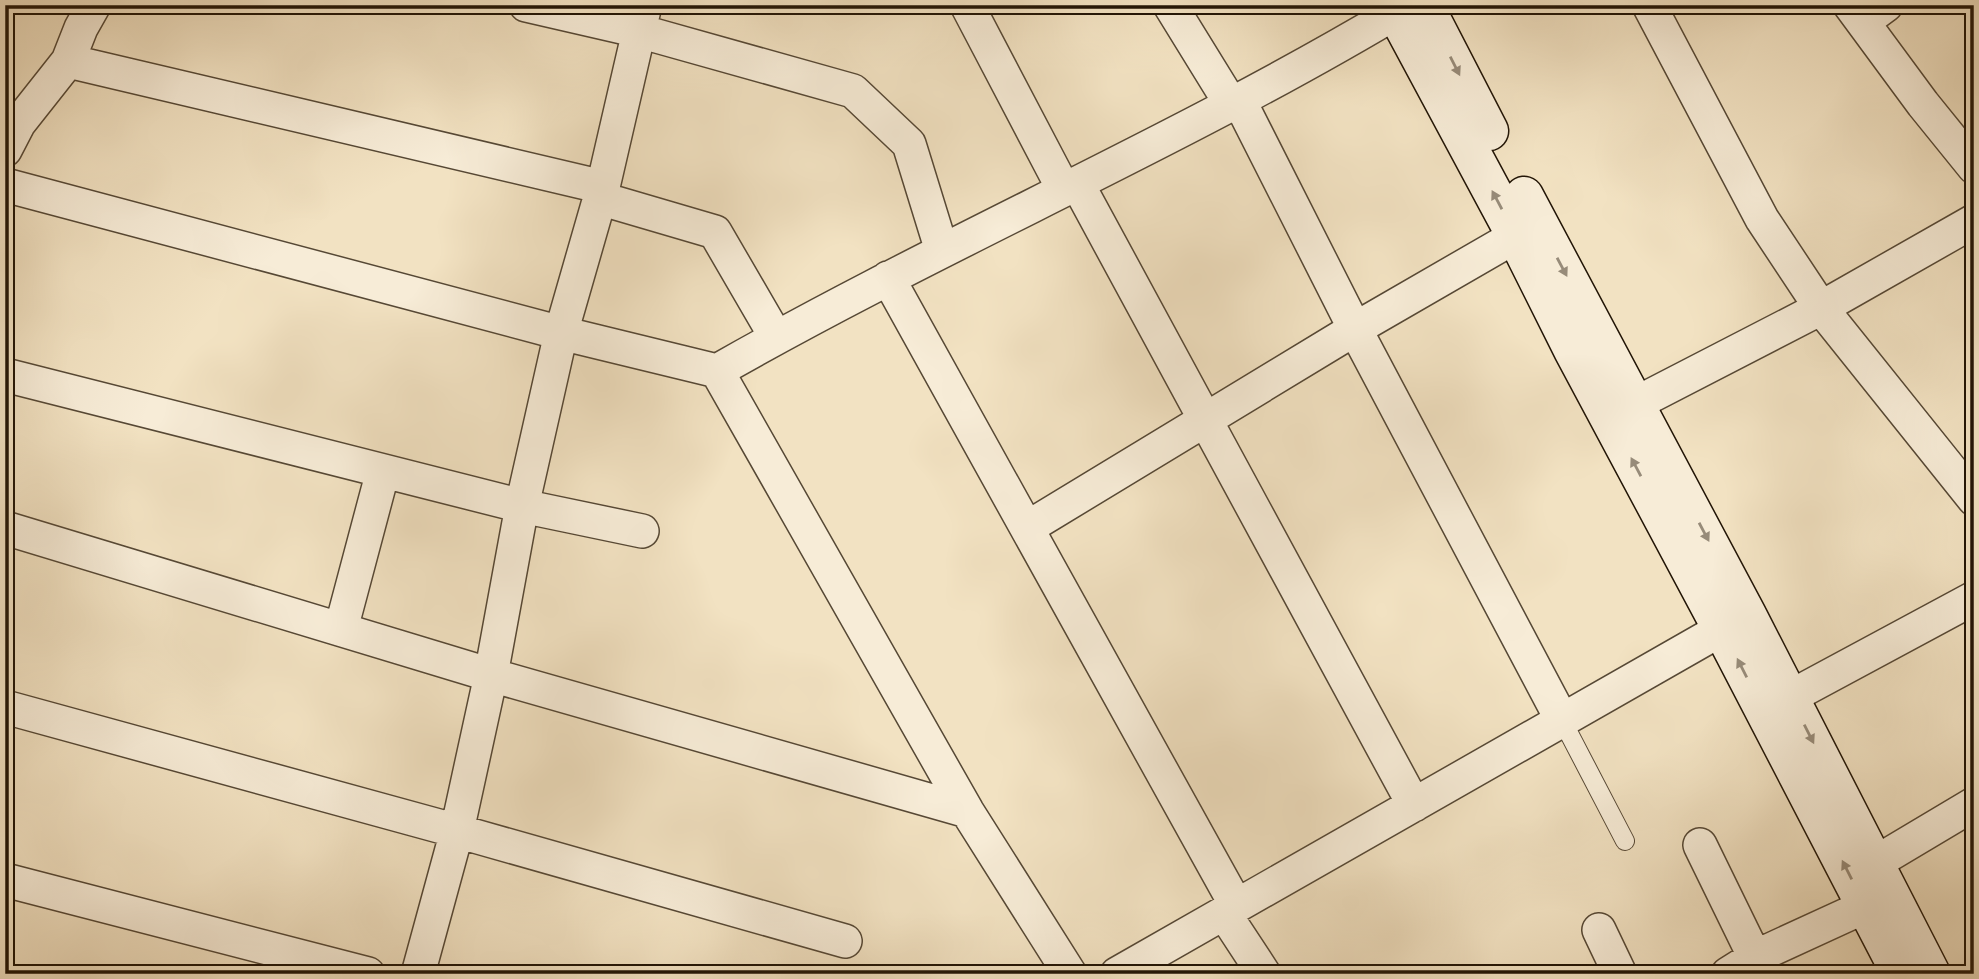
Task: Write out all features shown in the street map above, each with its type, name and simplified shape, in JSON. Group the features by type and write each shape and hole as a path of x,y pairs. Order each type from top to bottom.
{"main road":[{"path":"1405,7 1573,350 1901,974"},
{"path":"1405,7 1635,404 1931,974"}],"street":[{"path":"10,128 68,61 81,28 94,5"},
{"path":"526,5 642,18 853,91 909,144 942,251"},
{"path":"967,5 1205,419 1414,805"},
{"path":"1170,5 1235,102 1562,720"},
{"path":"1649,5 1762,219 1821,308 1974,499"},
{"path":"5,185 561,334 717,371 888,278 1305,66 1405,7"},
{"path":"1866,11 1923,104 1974,167"},
{"path":"418,974 457,831 491,674 522,506 561,334 601,192 642,18"},
{"path":"68,61 601,192 715,232 776,337"},
{"path":"1635,404 1821,308 1974,221"},
{"path":"1027,528 1355,329 1516,236"},
{"path":"888,278 1027,528 1264,974"},
{"path":"717,371 967,811 1070,974"},
{"path":"5,375 522,506 642,531"},
{"path":"341,629 383,471"},
{"path":"5,528 491,674 967,811"},
{"path":"1790,698 1974,598"},
{"path":"1117,974 1722,629"},
{"path":"5,707 845,941"},
{"path":"1875,863 1974,804"},
{"path":"1700,845 1749,968 1866,906"},
{"path":"5,880 368,974"},
{"path":"1599,930 1620,974"}],"lane":[{"path":"1562,720 1625,841"}]}
